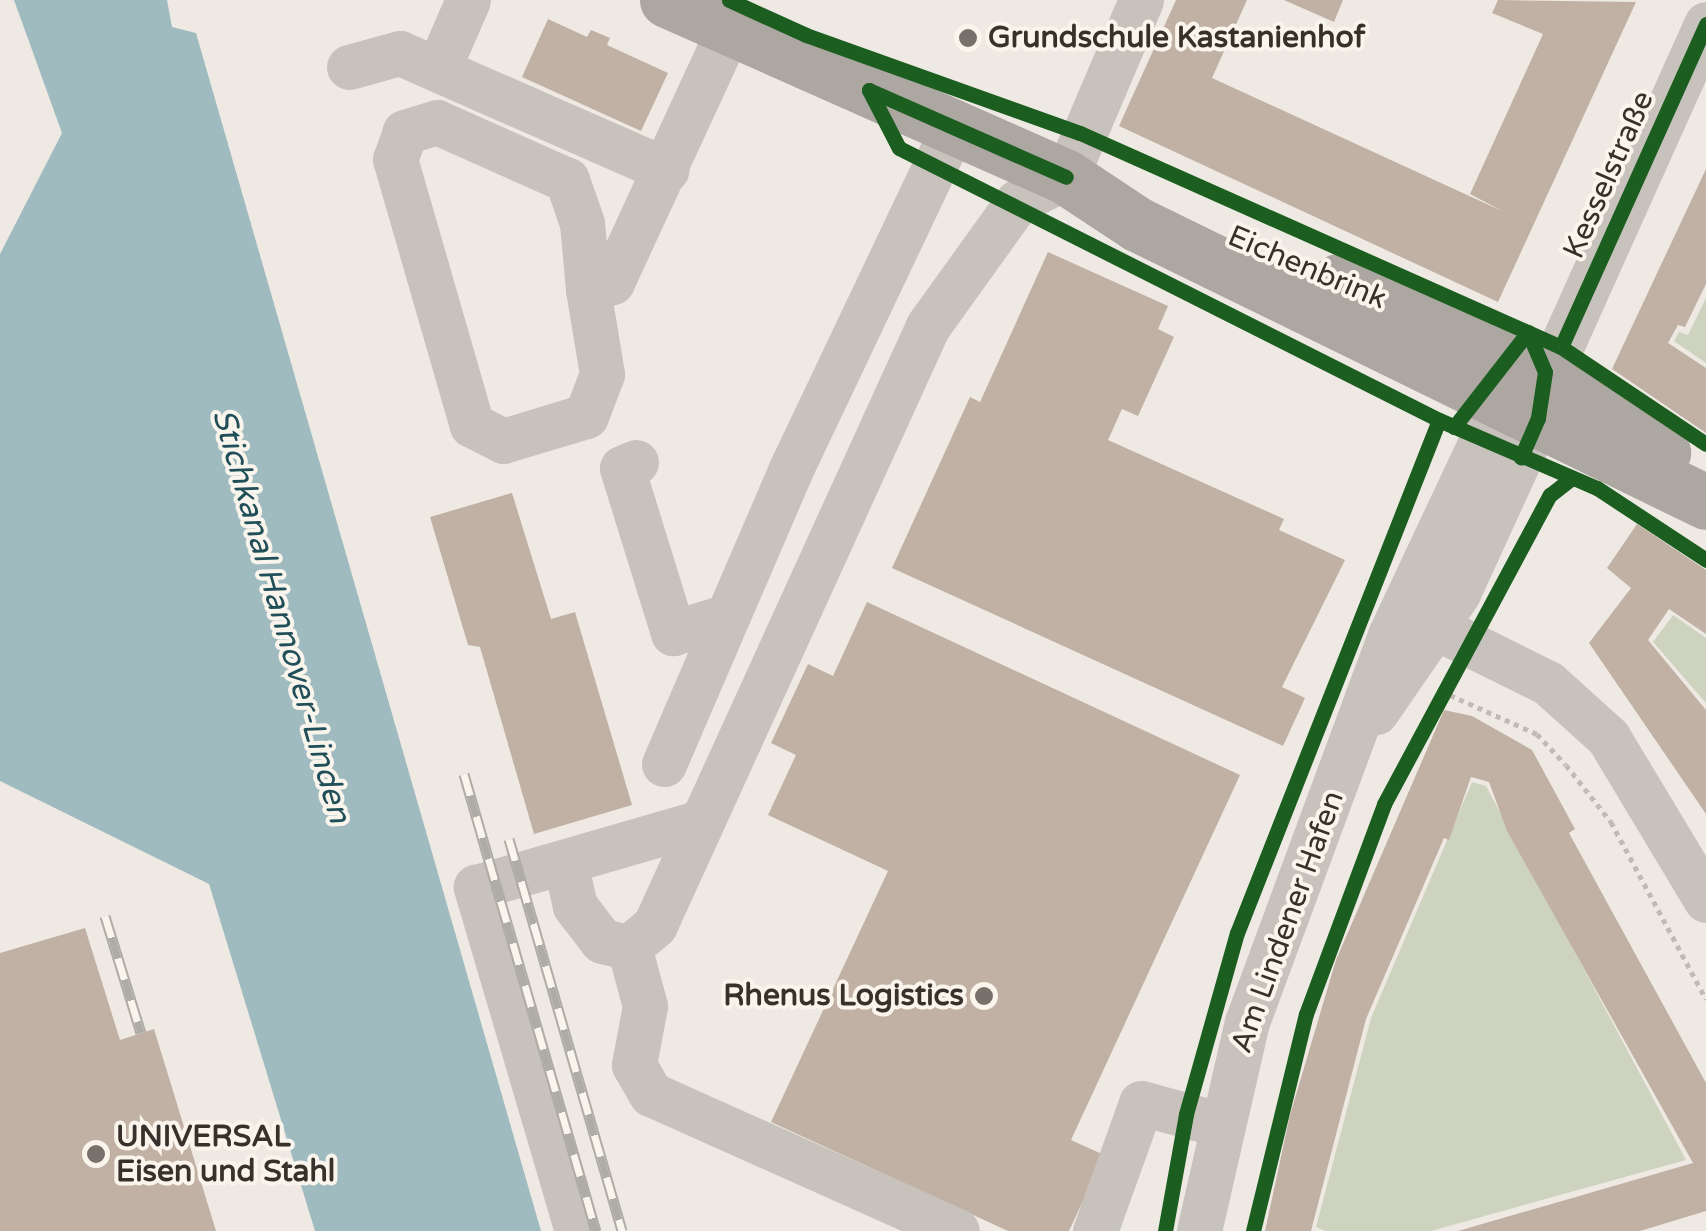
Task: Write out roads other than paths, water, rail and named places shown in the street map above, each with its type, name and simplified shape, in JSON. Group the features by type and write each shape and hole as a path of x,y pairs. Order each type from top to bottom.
{"main road":[{"name":"Eichenbrink","path":"666,0 1066,177 1146,199 1529,398"},
{"path":"1529,398 1602,404 1706,490"},
{"path":"1529,398 1706,502"}],"street":[{"path":"438,69 468,0"},
{"path":"628,947 655,925 698,823 928,326 1018,202 1066,177 1141,0"},
{"name":"Kesselstraße","path":"1529,398 1584,301 1706,24"},
{"path":"588,288 612,282 729,29"},
{"path":"350,68 400,52 666,170"},
{"path":"436,122 566,180 582,224 588,288 602,374 586,416 503,440 472,425 395,159 404,132 436,122"},
{"path":"664,764 724,617 953,127"},
{"name":"Am Lindener Hafen","path":"1358,732 1437,628 1529,398"},
{"name":"Am Lindener Hafen","path":"1200,1231 1247,1022 1299,871 1358,732 1406,600 1529,398"},
{"path":"636,462 622,468 672,632 724,617"},
{"path":"1437,628 1548,683 1608,737 1706,900"},
{"path":"577,1231 476,887 698,823"},
{"path":"565,863 575,906 602,942 628,947"},
{"path":"628,947 644,1006 634,1065 652,1094 957,1231"},
{"path":"1094,1231 1141,1103 1222,1124"}],"water":[{"name":"Stichkanal Hannover-Linden","path":"14,0 167,0 172,27 196,33 541,1231 315,1231 209,884 0,781 0,254 62,133"}],"railway":[{"path":"464,774 596,1231"},
{"path":"509,839 622,1231"},
{"path":"105,916 141,1033"}],"place":[{"name":"Grundschule Kastanienhof","path":"968,38"},
{"name":"Rhenus Logistics","path":"984,996"},
{"name":"UNIVERSAL Eisen und Stahl","path":"96,1154"}]}
